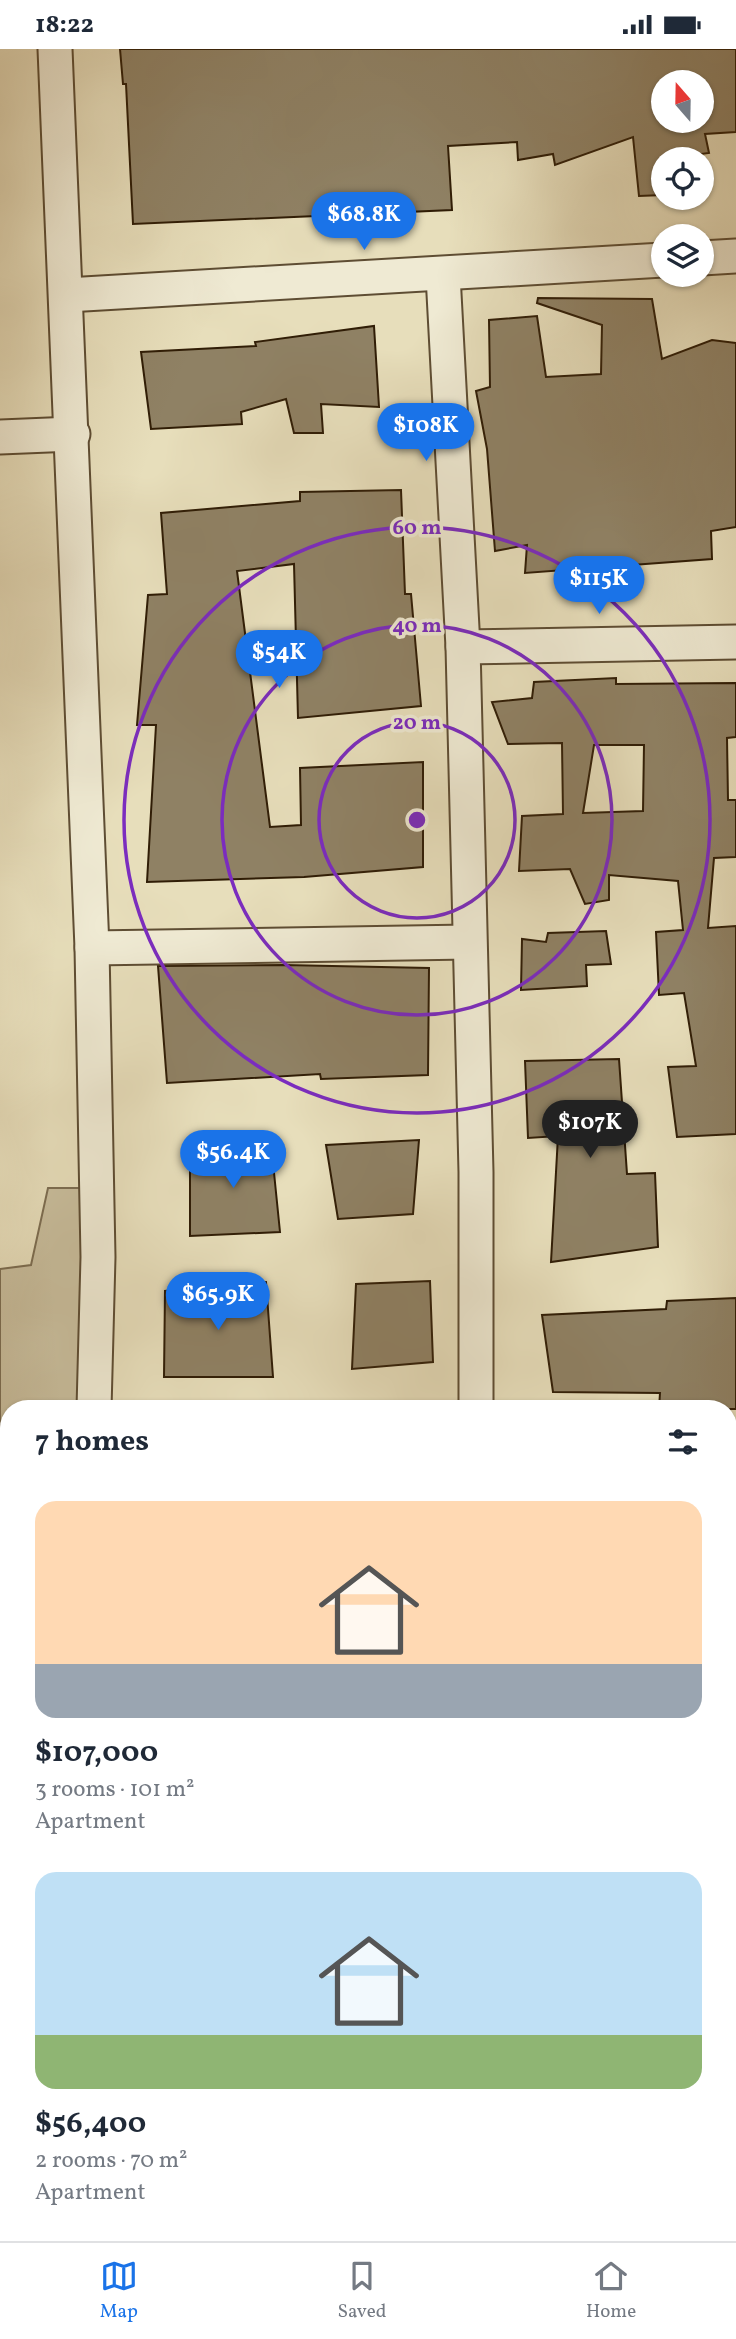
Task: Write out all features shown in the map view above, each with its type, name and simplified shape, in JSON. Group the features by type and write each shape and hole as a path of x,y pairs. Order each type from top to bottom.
{"street":[{"path":"55,49 73,434 92,948 98,1257 94,1400"},
{"path":"714,257 736,256"},
{"path":"67,295 651,261"},
{"path":"443,275 463,647 468,942 476,1173 476,1400"},
{"path":"0,437 73,434"},
{"path":"463,647 736,642"},
{"path":"92,948 468,942"}],"shaded area":[{"path":"48,1188 92,1188 81,1400 0,1400 0,1269 31,1265"}],"building":[{"path":"120,49 736,49 736,132 705,134 708,147 651,147 651,196 639,196 633,137 555,165 553,154 518,160 517,142 448,146 452,210 133,224 126,84 123,84"},
{"path":"538,298 652,299 662,359 712,340 736,343 736,527 711,531 712,559 525,573 527,545 495,551 487,449 476,391 490,387 489,320 537,316 546,377 601,374 602,325 537,303"},
{"path":"374,326 379,407 321,404 323,433 294,433 286,399 241,412 242,424 151,429 141,352 256,346 255,342"},
{"path":"401,490 405,594 411,594 421,706 298,718 294,564 237,571 270,827 301,825 300,768 423,762 423,867 304,877 147,882 156,725 137,725 148,595 167,594 161,513 300,501 300,492"},
{"path":"616,678 616,684 736,683 736,737 727,738 728,800 736,800 736,857 714,858 708,928 736,926 736,1134 677,1137 668,1067 696,1066 684,993 659,995 656,932 683,930 678,881 609,875 609,900 585,904 570,869 519,871 522,816 563,814 562,743 508,744 492,702 532,698 534,682","holes":["594,745 644,745 643,811 583,813"]},
{"path":"606,931 611,964 586,965 587,986 521,990 522,939 546,942 548,933"},
{"path":"158,966 429,968 428,1075 321,1079 320,1074 167,1083"},
{"path":"619,1059 627,1174 655,1173 658,1247 551,1262 558,1136 528,1138 525,1061"},
{"path":"419,1140 413,1214 338,1219 326,1145"},
{"path":"271,1143 280,1232 190,1236 190,1147"},
{"path":"430,1281 433,1362 352,1369 356,1284"},
{"path":"266,1282 273,1377 164,1377 165,1291"},
{"path":"736,1298 736,1400 660,1400 660,1393 553,1392 542,1315 666,1309 667,1301"}]}
